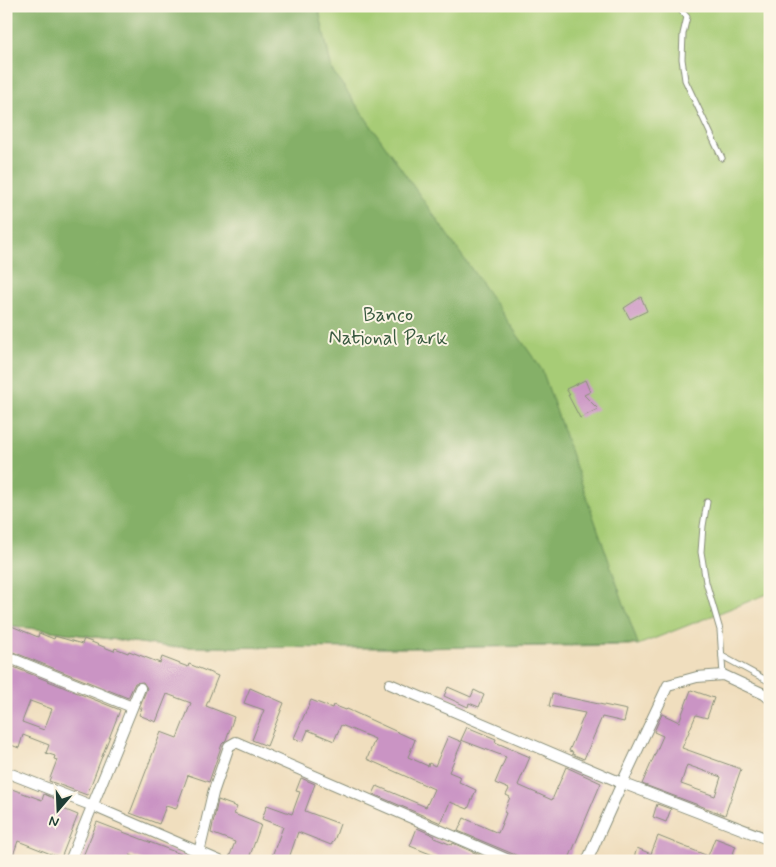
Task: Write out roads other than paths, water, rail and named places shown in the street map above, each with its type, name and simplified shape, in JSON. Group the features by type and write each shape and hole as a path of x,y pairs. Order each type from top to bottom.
{"street":[{"path":"10,658 132,707"},
{"path":"588,861 622,782 668,685 697,677 723,676 764,694 770,699"},
{"path":"390,684 622,782 770,840"},
{"path":"70,861 140,688"},
{"path":"197,856 213,793 229,746 236,742 511,861"},
{"path":"6,772 93,806 197,856 220,861"}],"lane":[{"path":"677,6 687,17 683,34 682,59 685,80 722,158"},
{"path":"707,502 701,552 706,582 720,630 723,676"},
{"path":"722,656 770,682"}],"park label":[{"name":"Banco National Park","path":"388,326"}]}
